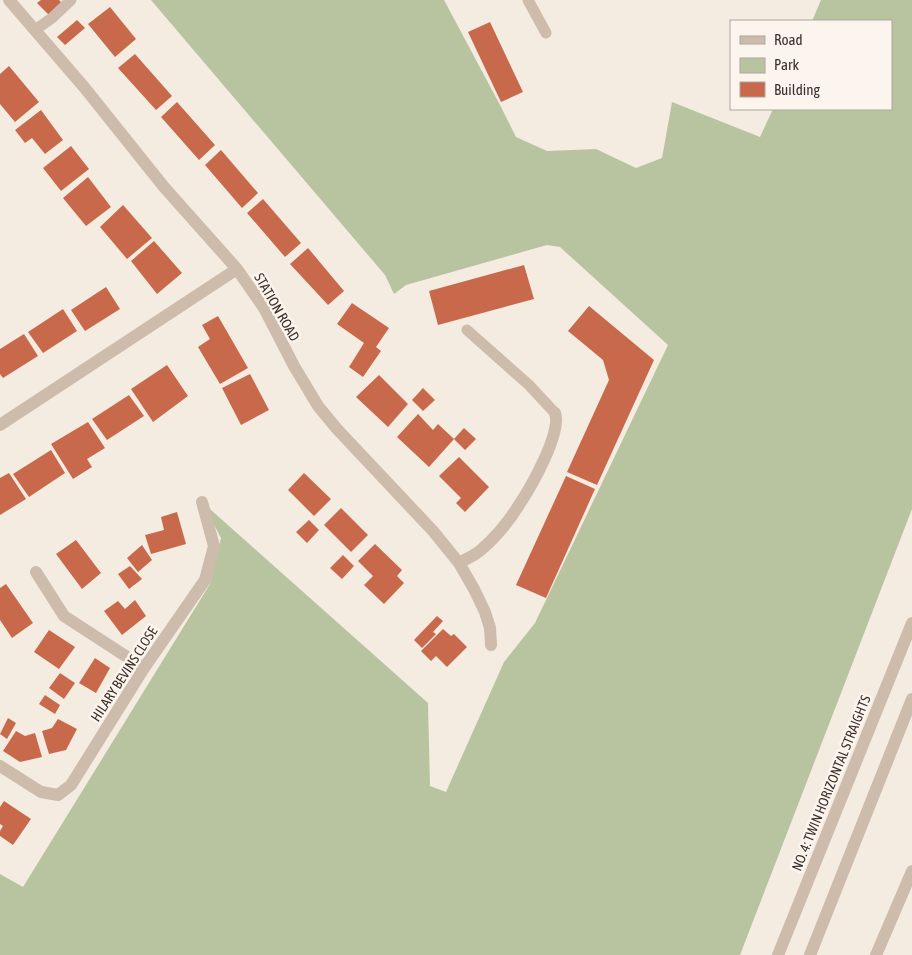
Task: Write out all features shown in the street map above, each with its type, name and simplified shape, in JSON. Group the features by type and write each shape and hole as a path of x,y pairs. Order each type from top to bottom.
{"street":[{"name":"STATION ROAD","path":"9,0 84,87 164,187 237,269 264,308 294,366 318,406 337,429 433,531 458,562 485,612 490,628 491,645"},
{"path":"0,425 237,269"},
{"path":"458,562 480,551 498,534 518,506 547,452 557,419 555,413"},
{"name":"HILARY BEVINS CLOSE","path":"0,766 41,792 58,795 71,785 144,668 205,580 214,546 202,502"},
{"path":"36,572 64,616 144,668"},
{"name":"NO. 4: TWIN HORIZONTAL STRAIGHTS","path":"778,955 912,623"},
{"path":"810,955 912,700"},
{"path":"876,955 912,870"}],"lane":[{"path":"35,30 72,0"},
{"path":"528,0 546,33"},
{"path":"467,330 529,385 555,413"}],"green space":[{"path":"151,0 444,0 516,137 547,151 596,149 636,168 662,158 672,102 760,137 773,110 892,110 892,20 812,20 821,0 912,0 912,509 740,955 0,955 0,874 23,887 210,584 221,538 202,502 428,703 430,786 446,792 504,662 535,623 668,345 560,247 547,245 406,285 394,294 385,275"}],"building":[{"path":"41,0 59,0 63,4 50,16 37,3"},
{"path":"110,7 136,39 115,57 88,24"},
{"path":"77,20 85,28 65,45 57,37"},
{"path":"490,22 523,92 501,102 468,32"},
{"path":"135,54 172,96 156,110 118,68"},
{"path":"9,66 39,102 15,122 0,104 0,74"},
{"path":"177,102 215,145 199,160 161,117"},
{"path":"41,110 63,140 45,154 32,138 25,143 15,130"},
{"path":"71,146 89,169 61,191 43,168"},
{"path":"221,150 258,193 242,208 205,165"},
{"path":"88,177 111,207 86,226 63,198"},
{"path":"263,199 301,243 285,257 247,213"},
{"path":"123,205 152,238 127,259 100,227"},
{"path":"154,241 182,273 157,294 131,261"},
{"path":"308,248 344,291 328,305 290,264"},
{"path":"524,265 534,299 438,325 429,291"},
{"path":"106,287 120,309 85,331 71,310"},
{"path":"352,303 389,328 376,347 381,351 363,377 349,367 364,343 337,324"},
{"path":"589,306 654,360 597,485 567,472 609,380 603,360 568,331"},
{"path":"63,309 77,331 43,353 28,332"},
{"path":"218,316 248,368 220,384 198,347 210,339 202,325"},
{"path":"24,334 38,356 3,378 0,374 0,349"},
{"path":"167,365 188,396 153,422 131,389"},
{"path":"250,374 269,410 241,425 222,388"},
{"path":"379,375 408,404 388,427 356,397"},
{"path":"423,388 435,400 423,411 412,400"},
{"path":"129,395 144,416 107,440 92,419"},
{"path":"418,414 433,430 438,424 454,439 429,467 397,437"},
{"path":"88,422 105,448 87,459 92,467 73,479 51,444"},
{"path":"464,428 476,439 465,450 454,439"},
{"path":"51,450 65,473 29,497 13,474"},
{"path":"459,457 489,487 465,512 456,503 461,498 439,476"},
{"path":"9,473 26,499 0,515 0,478"},
{"path":"304,473 331,499 314,516 288,490"},
{"path":"566,476 595,489 546,598 516,585"},
{"path":"341,508 368,535 351,552 324,525"},
{"path":"177,512 186,544 151,554 145,535 164,530 161,517"},
{"path":"309,520 319,530 307,543 296,532"},
{"path":"76,540 101,573 82,589 56,554"},
{"path":"375,544 402,570 397,576 404,583 384,604 364,585 373,576 358,561"},
{"path":"142,545 152,560 138,572 127,558"},
{"path":"343,555 354,566 342,579 330,568"},
{"path":"130,566 142,579 129,589 118,574"},
{"path":"6,584 33,623 12,638 0,620 0,588"},
{"path":"135,600 146,616 122,635 104,611 118,601 125,609"},
{"path":"437,616 443,621 433,632 436,634 422,648 414,640"},
{"path":"443,629 451,636 454,634 467,647 447,667 436,656 431,661 421,651"},
{"path":"49,630 75,647 59,669 34,652"},
{"path":"95,658 110,668 96,693 79,683"},
{"path":"60,673 75,683 64,699 49,688"},
{"path":"45,695 60,705 55,714 39,704"},
{"path":"8,718 16,723 7,739 0,734"},
{"path":"58,719 77,729 66,750 49,754 42,731 52,728"},
{"path":"16,731 25,736 35,733 42,757 20,762 3,751"},
{"path":"4,801 31,819 13,845 0,836 3,826 0,824 0,807"}]}
